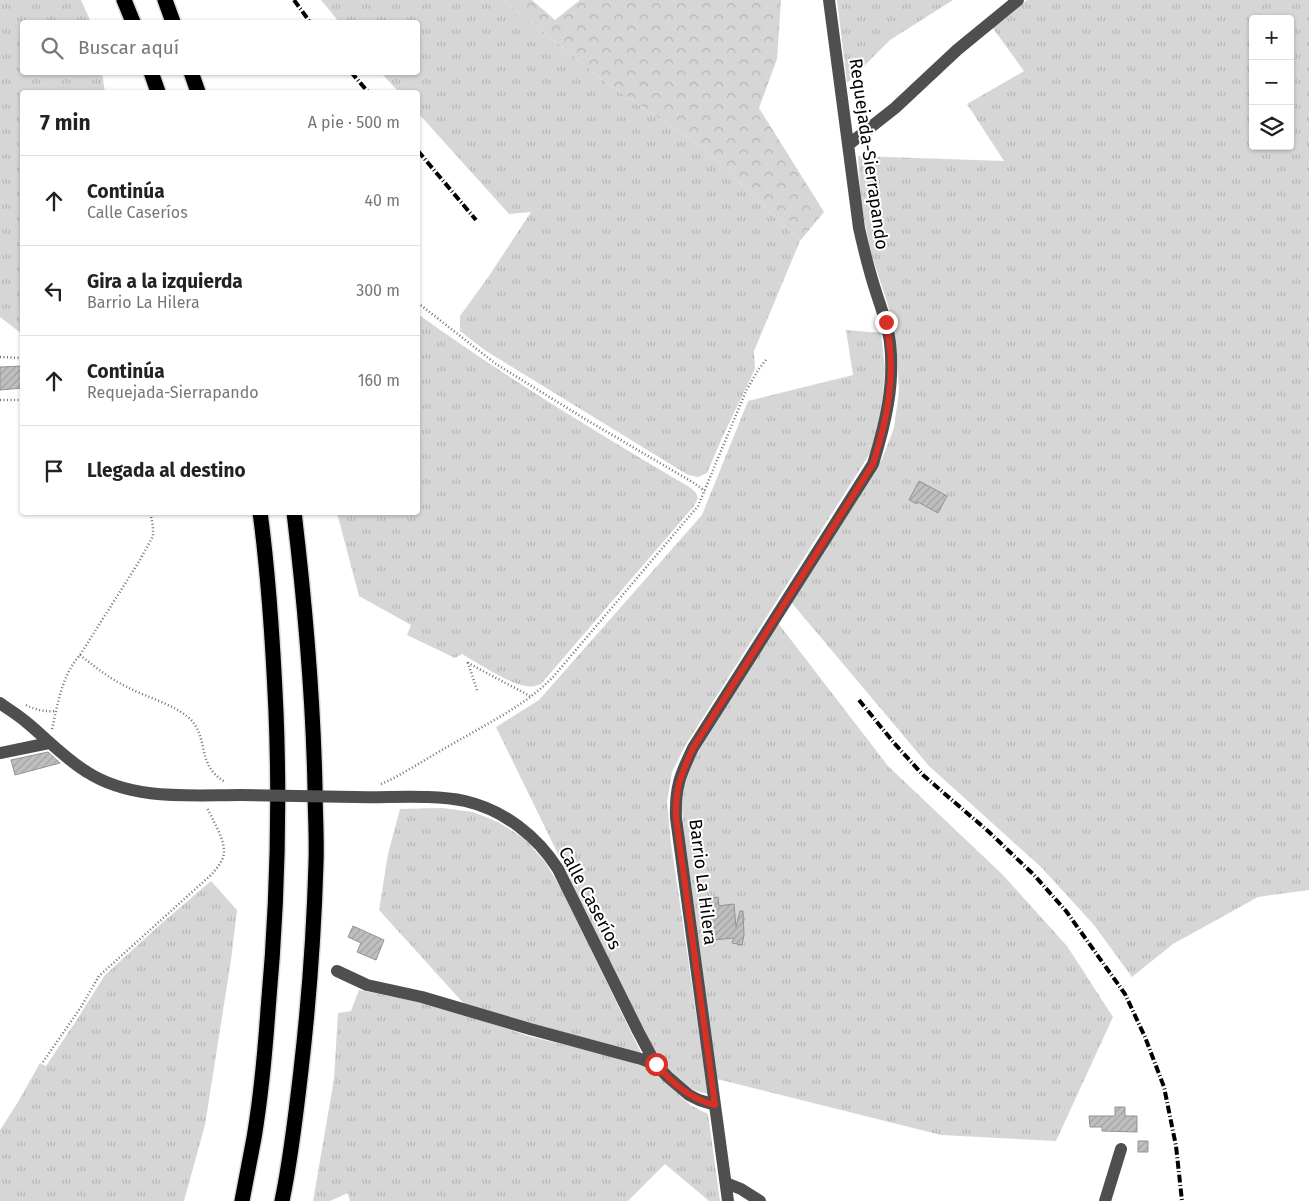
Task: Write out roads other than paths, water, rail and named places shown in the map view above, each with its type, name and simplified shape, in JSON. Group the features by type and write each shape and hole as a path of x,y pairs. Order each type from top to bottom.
{"highway":[{"path":"124,0 132,20"},
{"path":"165,0 172,20"},
{"path":"152,75 157,90"},
{"path":"192,75 197,90"},
{"path":"242,1201 254,1137 264,1058 275,922 278,758 273,647 260,515"},
{"path":"282,1201 306,1029 316,861 310,680 294,515"}],"street":[{"name":"Requejada-Sierrapando","path":"795,586 873,464 888,409 891,378 890,343 886,322 866,258 859,228 830,0"},
{"path":"848,145 895,108 957,50 1018,0"},
{"name":"Barrio La Hilera","path":"728,1201 676,818 677,792 683,770 693,748 795,586"},
{"path":"0,703 23,719 49,743"},
{"path":"0,753 49,743"},
{"name":"Calle Caseríos","path":"49,743 86,772 97,778 118,787 141,792 203,795 436,798 466,802 507,818 534,839 558,869 656,1064 689,1095 715,1105"},
{"name":"Calle Caseríos","path":"337,971 368,985 422,998 656,1064"},
{"path":"1105,1201 1122,1149"},
{"path":"726,1183 741,1188 760,1201"}],"railway":[{"path":"294,0 309,20"},
{"path":"354,75 366,90"},
{"path":"420,153 476,220"},
{"path":"859,700 923,775 989,832 1034,875 1066,911 1125,994 1145,1037 1164,1087 1176,1146 1182,1201"}]}
